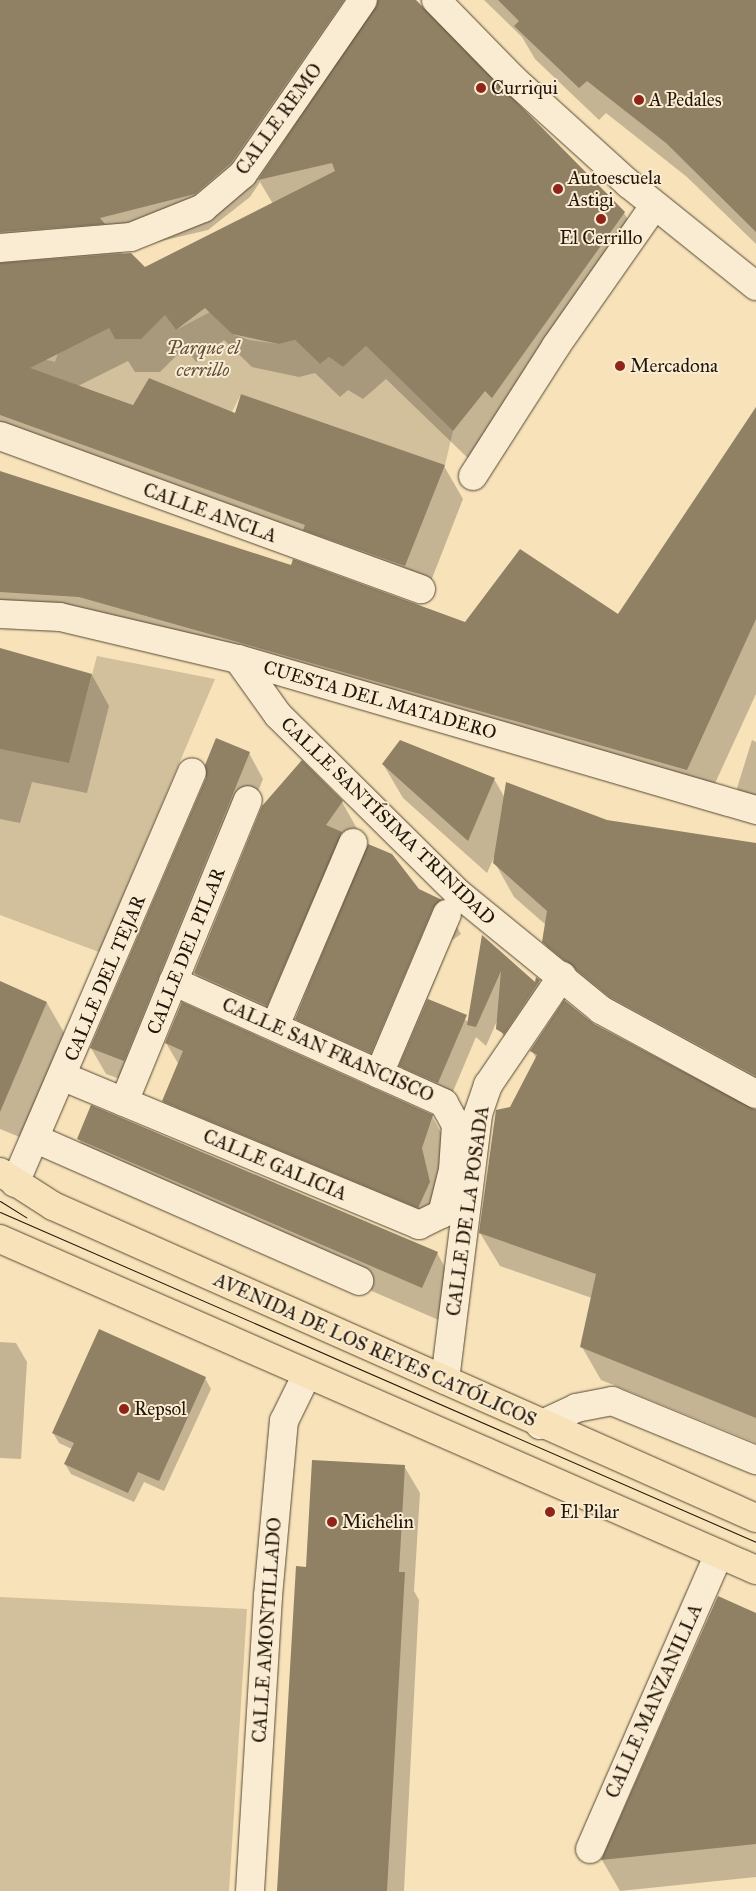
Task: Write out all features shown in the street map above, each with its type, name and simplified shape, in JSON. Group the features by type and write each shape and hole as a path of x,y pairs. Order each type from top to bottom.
{"main road":[{"name":"AVENIDA DE LOS REYES CATÓLICOS","path":"8,1177 53,1206 445,1380 540,1425 756,1518"},
{"path":"0,1239 756,1570"}],"street":[{"name":"CALLE REMO","path":"0,248 131,237 202,208 243,174 363,0"},
{"path":"436,0 512,78 654,206 756,286"},
{"path":"473,476 556,346 654,206"},
{"name":"CALLE ANCLA","path":"0,436 421,589"},
{"name":"CUESTA DEL MATADERO","path":"0,614 93,623 238,659 756,810"},
{"name":"CALLE SANTÍSIMA TRINIDAD","path":"238,659 278,715 459,894 562,976 601,1010 756,1094"},
{"name":"CALLE DEL TEJAR","path":"8,1177 36,1140 192,772"},
{"name":"CALLE DEL PILAR","path":"124,1102 248,800"},
{"path":"275,1026 353,843"},
{"path":"379,1074 448,914"},
{"name":"CALLE DE LA POSADA","path":"445,1380 478,1114 488,1085 562,976"},
{"name":"CALLE SAN FRANCISCO","path":"173,981 275,1026 450,1108 456,1125 453,1170"},
{"name":"CALLE GALICIA","path":"64,1076 419,1225 442,1214 453,1170"},
{"path":"36,1140 360,1282"},
{"name":"CALLE AMONTILLADO","path":"250,1891 268,1596 284,1421 307,1374"},
{"path":"540,1425 576,1408 612,1401 756,1460"},
{"name":"CALLE MANZANILLA","path":"590,1849 719,1554"}],"green space":[{"name":"Parque el cerrillo","path":"210,312 232,334 249,340 279,344 295,340 320,364 329,357 343,367 366,346 453,431 445,465 241,394 232,412 149,378 133,405 89,389 80,401 6,374 15,352 55,362 66,330 109,328 115,339 140,339 165,315 176,330"},
{"path":"97,656 215,679 99,952 0,915 0,749 69,762"},
{"path":"0,1597 247,1609 229,1891 0,1891"}],"building":[{"path":"0,0 344,0 231,163 195,194 100,218 105,224 0,232"},
{"path":"378,0 416,0 625,212 492,398 485,391 453,431 366,346 343,367 329,357 320,364 295,340 279,344 232,334 205,308 176,330 165,315 141,339 115,339 109,328 30,368 133,405 149,378 235,413 241,394 445,465 405,566 303,530 305,525 0,415 0,263 131,253 145,267 335,171 332,163 258,180"},
{"path":"498,0 756,0 756,232 666,143 587,81 579,88 514,26 519,21"},
{"path":"756,407 756,619 687,770 79,597 0,592 0,471 291,565 293,559 465,622 520,549 618,614"},
{"path":"0,648 92,674 69,763 0,749"},
{"path":"216,738 250,752 124,1061 90,1048 206,778 205,765"},
{"path":"400,740 495,778 468,841 382,764"},
{"path":"302,760 343,801 326,825 342,832 267,1006 194,973 262,806"},
{"path":"506,782 607,820 756,843 756,1076 610,997 542,942 547,911 493,863"},
{"path":"368,844 392,854 419,889 442,900 433,908 371,1053 295,1019"},
{"path":"482,935 535,982 536,977 540,980 504,1034 496,1029 501,971 476,1027 467,1025"},
{"path":"0,981 47,1002 0,1112"},
{"path":"428,999 467,1015 438,1083 399,1066"},
{"path":"564,1000 594,1024 756,1110 756,1418 580,1347 596,1274 479,1233 496,1110 510,1107 537,1055 530,1051"},
{"path":"182,1002 433,1115 422,1148 430,1182 418,1208 162,1101 183,1051 165,1043"},
{"path":"91,1105 438,1252 422,1288 77,1139"},
{"path":"99,1329 206,1377 159,1481 138,1472 128,1493 64,1464 74,1443 52,1433"},
{"path":"312,1460 405,1465 399,1572 405,1572 387,1891 277,1891 296,1566 306,1567"},
{"path":"718,1596 756,1613 756,1844 601,1860"}],"tram line":[{"path":"0,1201 26,1217"},
{"path":"0,1212 756,1542"}],"place":[{"name":"Curriqui","path":"481,88"},
{"name":"A Pedales","path":"639,100"},
{"name":"Autoescuela Astigi","path":"558,189"},
{"name":"El Cerrillo","path":"601,219"},
{"name":"Mercadona","path":"620,366"},
{"name":"Repsol","path":"124,1409"},
{"name":"El Pilar","path":"550,1512"},
{"name":"Michelin","path":"332,1522"}]}
